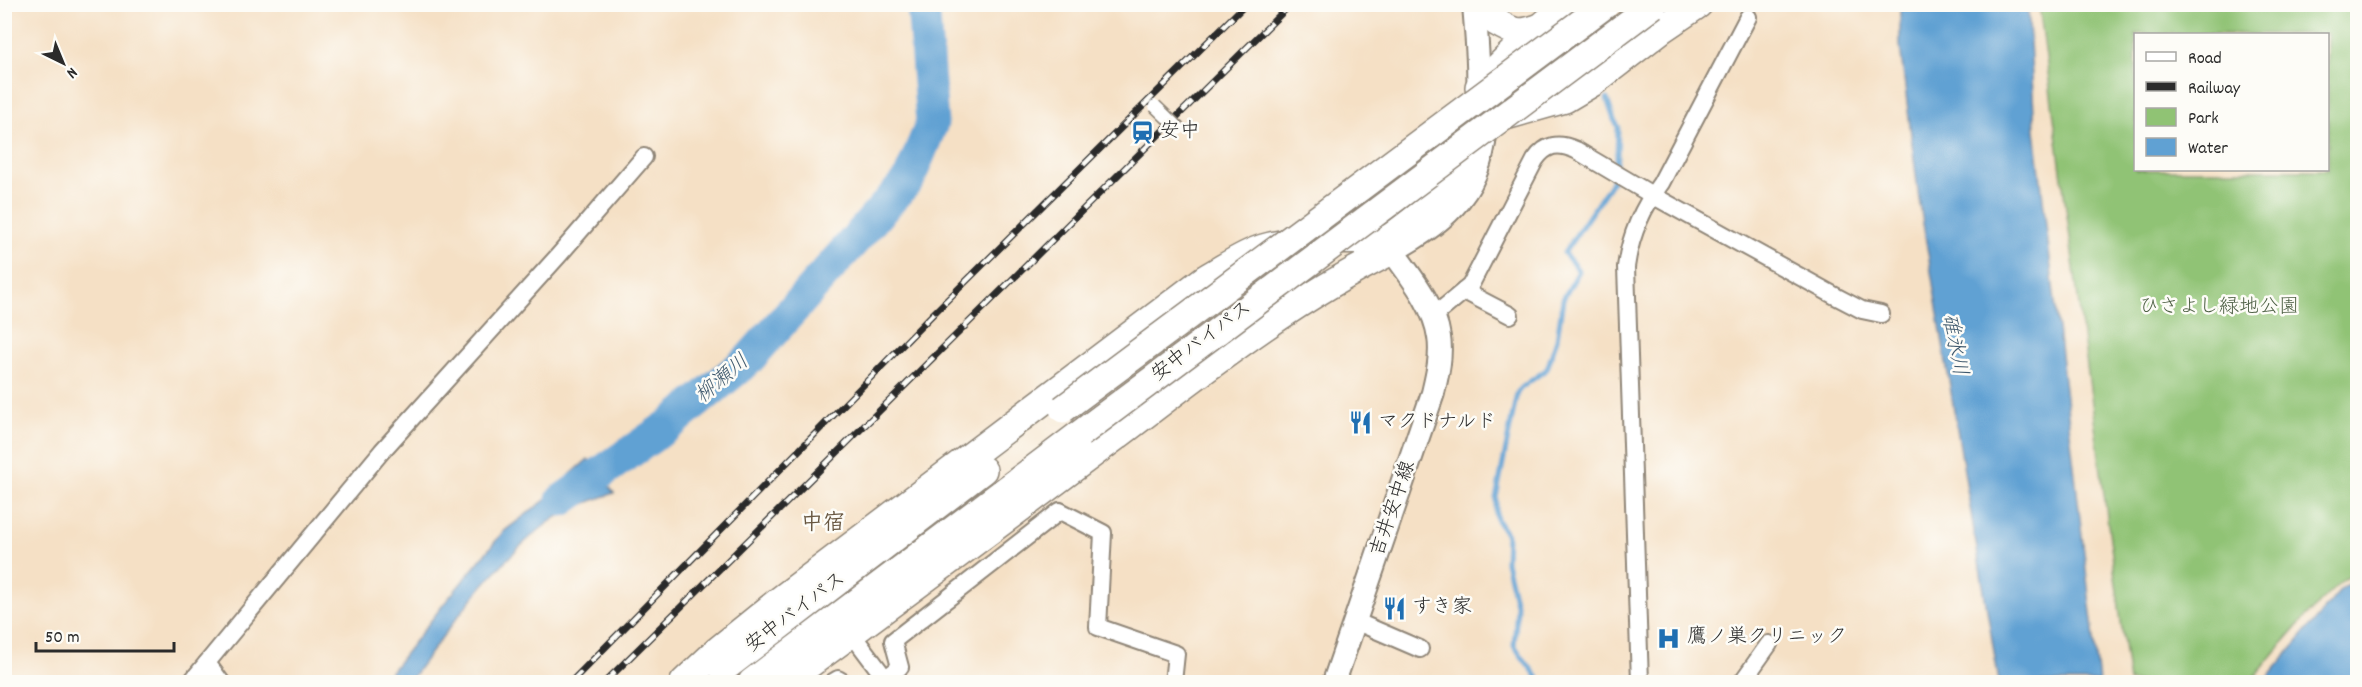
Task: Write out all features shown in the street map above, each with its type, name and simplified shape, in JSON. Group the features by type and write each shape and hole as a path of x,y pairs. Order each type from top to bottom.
{"highway":[{"path":"1491,4 1496,22 1510,31 1524,33 1538,28"},
{"path":"1479,87 1509,54 1570,4"},
{"name":"安中バイパス","path":"705,682 1064,409 1606,4"},
{"path":"1486,121 1565,99 1699,4"},
{"name":"安中バイパス","path":"752,682 1653,5"},
{"path":"684,682 717,651 780,600 1206,278 1264,248 1296,243 1354,242 1388,245"},
{"path":"785,682 1213,363 1388,245"},
{"path":"1167,309 1213,363"}],"main road":[{"path":"1388,245 1455,174 1470,143 1479,87 1474,4"},
{"path":"1388,245 1429,229 1467,191 1482,159 1486,112 1479,87"},
{"name":"吉井安中線","path":"1334,682 1433,393 1440,357 1440,339 1434,316 1388,245"}],"street":[{"path":"1640,682 1626,267 1629,245 1652,195 1661,183 1748,17"},
{"path":"1155,106 1179,129"},
{"path":"1434,316 1470,286 1534,160 1548,146 1567,146 1837,297 1862,310 1881,314"},
{"path":"191,682 382,451 644,157"},
{"path":"1464,291 1510,315"},
{"path":"852,634 884,681 900,667 893,641 1060,512 1103,533 1098,627 1176,654 1173,682"},
{"path":"1355,621 1420,649"},
{"path":"1743,682 1768,644"},
{"path":"207,663 221,682"},
{"path":"833,682 838,679 843,682"}],"green space":[{"name":"ひさよし緑地公園","path":"2039,5 2357,5 2357,569 2314,608 2251,682 2129,682"}],"water":[{"name":"碓氷川","path":"1900,5 2028,5 2035,130 2099,682 1999,682 1919,199 1900,46"},
{"path":"588,459 614,493 563,514 528,539 490,577 409,682 383,682 503,532 565,485 571,474"},
{"path":"2357,578 2357,682 2264,682 2343,587"}],"waterway":[{"name":"柳瀬川","path":"562,500 669,425 748,360 909,179 932,123 923,4"},
{"path":"1536,682 1539,679 1514,646 1517,609 1506,562 1507,535 1497,520 1496,498 1517,393 1547,369 1557,339 1563,299 1579,271 1564,253 1612,182 1617,157 1618,126 1607,99"}],"railway":[{"path":"571,682 934,313 1246,4"},
{"path":"605,682 1291,4"}],"place":[{"name":"安中","path":"1142,132"},
{"name":"マクドナルド","path":"1360,423"},
{"name":"すき家","path":"1394,608"},
{"name":"鷹ノ巣クリニック","path":"1669,638"}],"district":[{"name":"中宿","path":"823,524"}]}
